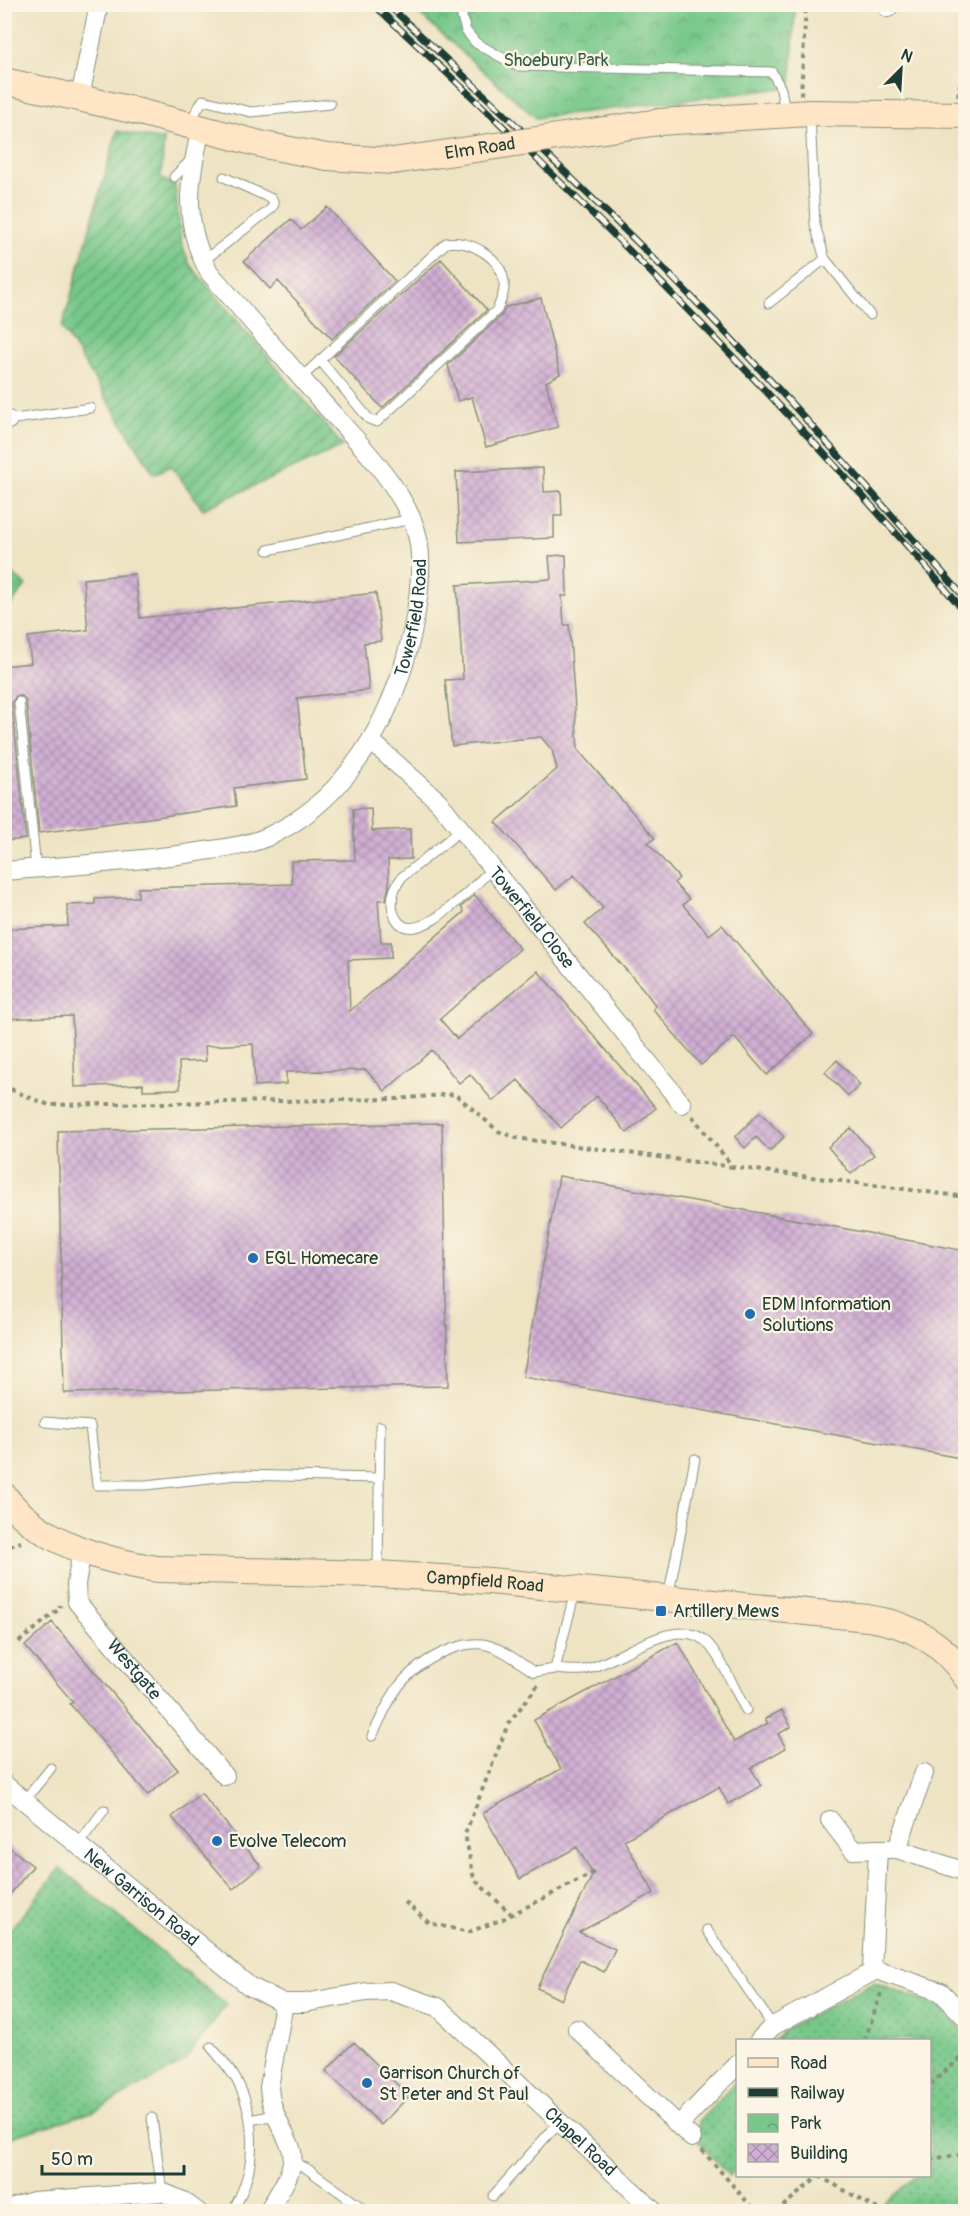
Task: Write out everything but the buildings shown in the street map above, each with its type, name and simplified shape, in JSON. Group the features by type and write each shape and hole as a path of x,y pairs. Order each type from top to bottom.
{"street":[{"path":"80,97 99,4"},
{"name":"Elm Road","path":"4,81 80,97 264,145 327,157 393,161 659,123 798,114 960,115"},
{"name":"Towerfield Road","path":"4,871 136,861 233,847 267,837 299,818 328,794 372,742 393,700 419,598 418,558 411,519 398,493 209,272 203,261 189,212 188,195 195,156 194,127"},
{"name":"Towerfield Close","path":"372,742 438,801 682,1104"},
{"name":"Campfield Road","path":"7,1504 51,1536 82,1551 122,1563 157,1569 378,1574 575,1590 892,1621 933,1641 965,1672"},
{"name":"Westgate","path":"82,1551 76,1584 77,1602 225,1776"},
{"path":"897,1849 924,1773"},
{"name":"New Garrison Road","path":"4,1784 233,1975 284,2003"},
{"path":"830,1820 854,1850 897,1849 966,1872"},
{"path":"878,1849 880,1972"},
{"path":"762,2039 777,2033 880,1972 941,1992 966,2018"},
{"name":"Chapel Road","path":"284,2003 304,2003 366,1992 391,1991 438,2007 655,2211"},
{"path":"267,2211 290,2173 291,2148 274,2115 269,2087 284,2003"},
{"path":"577,2028 685,2132 736,2067"},
{"path":"4,2210 33,2201 87,2204 162,2192 183,2201 198,2211"}],"lane":[{"path":"463,4 462,17 466,31 476,43 517,66 772,72 798,114 815,225 825,259 870,315"},
{"path":"194,127 203,100 251,111 330,104"},
{"path":"174,177 195,156"},
{"path":"203,261 271,209 274,204 272,199 224,177"},
{"path":"301,378 320,360 446,243 457,241 474,245 494,262 504,279 504,295 497,310 377,422 369,419 320,360"},
{"path":"769,303 825,259"},
{"path":"6,421 90,408"},
{"path":"268,550 411,519"},
{"path":"19,702 36,868"},
{"path":"461,830 402,877 396,885 393,911 400,923 408,928 418,928 432,923 493,868"},
{"path":"45,1422 90,1426 97,1485 146,1485 237,1475 379,1478"},
{"path":"378,1574 380,1426"},
{"path":"668,1599 695,1459"},
{"path":"552,1670 575,1590"},
{"path":"372,1736 405,1679 432,1659 459,1646 482,1644 504,1652 534,1672 584,1670 658,1637 676,1633 699,1637 710,1644 746,1710"},
{"path":"24,1801 51,1768"},
{"path":"77,1846 104,1810"},
{"path":"707,1930 777,2033"},
{"path":"211,2047 232,2071 245,2095 250,2120 253,2147 251,2170 236,2205"},
{"path":"250,2120 274,2115"},
{"path":"152,2118 162,2192"},
{"path":"493,2196 560,2121"},
{"path":"290,2161 306,2168 368,2211"}],"path":[{"path":"798,114 806,4"},
{"path":"960,115 966,52"},
{"path":"4,1083 14,1091 49,1105 396,1099 455,1095 498,1131 516,1138 966,1197"},
{"path":"682,1104 733,1167"},
{"path":"10,1546 19,1542 25,1543"},
{"path":"19,1642 59,1610 63,1597"},
{"path":"512,1915 474,1879 465,1834 508,1724 552,1670"},
{"path":"405,1902 429,1923 469,1932 512,1915 597,1871"},
{"path":"865,2039 880,1972"},
{"path":"931,2084 966,2054"},
{"path":"685,2132 756,2211"},
{"path":"931,2159 966,2154"},
{"path":"776,2211 819,2177"},
{"path":"822,2177 883,2211"}],"green space":[{"name":"Shoebury Park","path":"409,5 795,5 791,87 536,118"},
{"path":"117,131 164,140 161,179 175,185 181,241 190,265 343,446 203,509 171,466 154,474 62,328"},
{"path":"4,568 26,585 5,613 4,613"},
{"path":"60,1868 226,2005 183,2063 92,2112 5,2139 5,1936"},
{"path":"874,1982 942,2007 965,2034 965,2211 875,2211 915,2177 931,2177 931,2039 776,2039 787,2028"},
{"path":"736,2082 736,2170 729,2176 699,2142 699,2121"}],"railway":[{"path":"373,4 451,76 678,300 825,454 966,613"},
{"path":"387,4 548,156 696,301 788,399 966,599"}],"place":[{"name":"EGL Homecare","path":"253,1258"},
{"name":"EDM Information Solutions","path":"750,1314"},
{"name":"Artillery Mews","path":"661,1611"},
{"name":"Evolve Telecom","path":"217,1841"},
{"name":"Garrison Church of St Peter and St Paul","path":"367,2083"}]}
